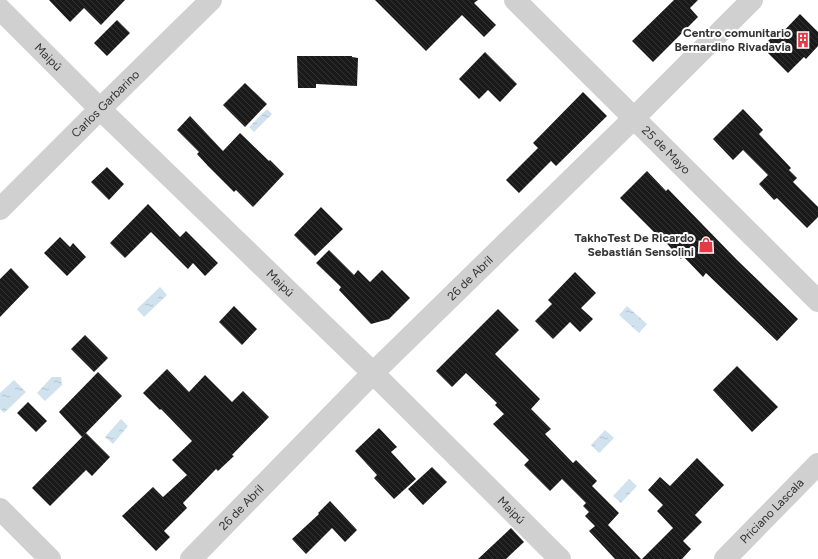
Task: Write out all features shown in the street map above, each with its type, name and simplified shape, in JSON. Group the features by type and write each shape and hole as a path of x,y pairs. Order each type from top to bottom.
{"street":[{"name":"Carlos Garbarino","path":"0,209 211,0"},
{"name":"25 de Mayo","path":"515,0 818,301"},
{"name":"26 de Abril","path":"191,559 373,373 634,118 752,0"},
{"name":"Maipú","path":"0,9 100,109 373,373 560,559"},
{"name":"Priciano Lascala","path":"725,559 818,464"},
{"path":"0,509 50,559"}],"water":[{"path":"267,109 272,114 254,132 249,127"},
{"path":"160,287 167,295 144,317 137,309"},
{"path":"627,306 647,324 639,333 619,315"},
{"path":"52,377 61,377 62,385 45,401 37,393"},
{"path":"14,380 26,392 4,413 0,409 0,393"},
{"path":"121,419 128,426 113,444 105,437"},
{"path":"605,430 614,438 599,453 591,445"},
{"path":"629,479 637,486 621,503 613,496"}],"building":[{"path":"49,0 125,0 101,25 84,8 70,22"},
{"path":"375,0 478,0 474,3 496,25 484,37 462,15 426,51"},
{"path":"674,0 698,0 690,8 698,17 653,62 632,41"},
{"path":"800,14 818,32 818,46 806,59 804,57 788,73 762,47 775,34 778,37"},
{"path":"117,20 130,33 107,56 94,43"},
{"path":"485,52 517,84 500,102 488,90 479,99 459,79"},
{"path":"297,56 352,56 358,58 357,86 316,84 316,88 298,88"},
{"path":"245,83 267,104 245,127 223,105"},
{"path":"583,92 607,116 556,166 551,161 519,193 506,180 538,148 533,143"},
{"path":"743,109 763,130 759,134 791,168 789,170 797,178 793,182 818,207 818,217 807,228 777,198 774,200 759,184 768,175 743,150 733,160 713,139"},
{"path":"190,116 223,151 240,133 284,174 253,207 236,190 234,192 208,166 197,154 199,152 177,130"},
{"path":"107,167 124,184 109,200 91,182"},
{"path":"647,171 666,191 668,189 737,260 798,319 777,341 706,273 703,277 683,256 681,259 659,235 658,236 620,198"},
{"path":"148,204 180,237 186,231 218,263 205,276 193,263 188,269 151,232 125,258 110,243"},
{"path":"321,207 343,229 315,256 294,235"},
{"path":"60,237 70,247 73,243 86,257 67,276 44,253"},
{"path":"329,250 354,275 358,270 370,282 382,270 410,298 389,319 371,324 339,290 341,287 316,263"},
{"path":"11,268 29,287 0,317 0,279"},
{"path":"575,272 596,293 581,308 593,319 580,332 570,322 553,339 535,321 552,304 548,300"},
{"path":"234,306 257,329 242,345 219,322"},
{"path":"498,309 519,330 495,354 540,399 531,409 551,429 545,434 573,463 576,460 597,481 592,486 619,513 608,525 641,559 615,559 589,531 595,526 585,516 589,512 583,506 586,503 562,479 550,491 524,465 529,460 493,424 504,414 495,405 497,403 466,373 452,387 436,371"},
{"path":"85,335 108,358 94,372 71,349"},
{"path":"737,366 778,407 752,432 713,390"},
{"path":"167,369 189,392 205,375 232,402 243,391 269,417 232,455 234,456 218,471 216,469 183,503 187,508 164,531 170,537 156,551 122,516 153,487 163,497 187,475 172,460 192,441 143,393"},
{"path":"98,372 122,396 82,437 59,412"},
{"path":"28,402 47,421 36,432 17,413"},
{"path":"379,428 397,447 391,452 416,479 394,499 374,478 377,475 355,451"},
{"path":"86,433 110,457 92,476 86,470 50,506 32,488"},
{"path":"697,458 724,485 695,515 702,522 683,541 691,549 682,559 642,559 673,528 657,511 663,505 648,490 660,477 670,486"},
{"path":"432,467 447,482 423,505 408,489"},
{"path":"330,501 357,530 345,542 332,528 306,554 292,539 319,514 318,513"},
{"path":"511,528 524,542 506,559 478,559"}],"place":[{"name":"Centro comunitario Bernardino Rivadavia","path":"803,40"},
{"name":"TakhoTest De Ricardo Sebastián Sensolini","path":"706,245"}]}
